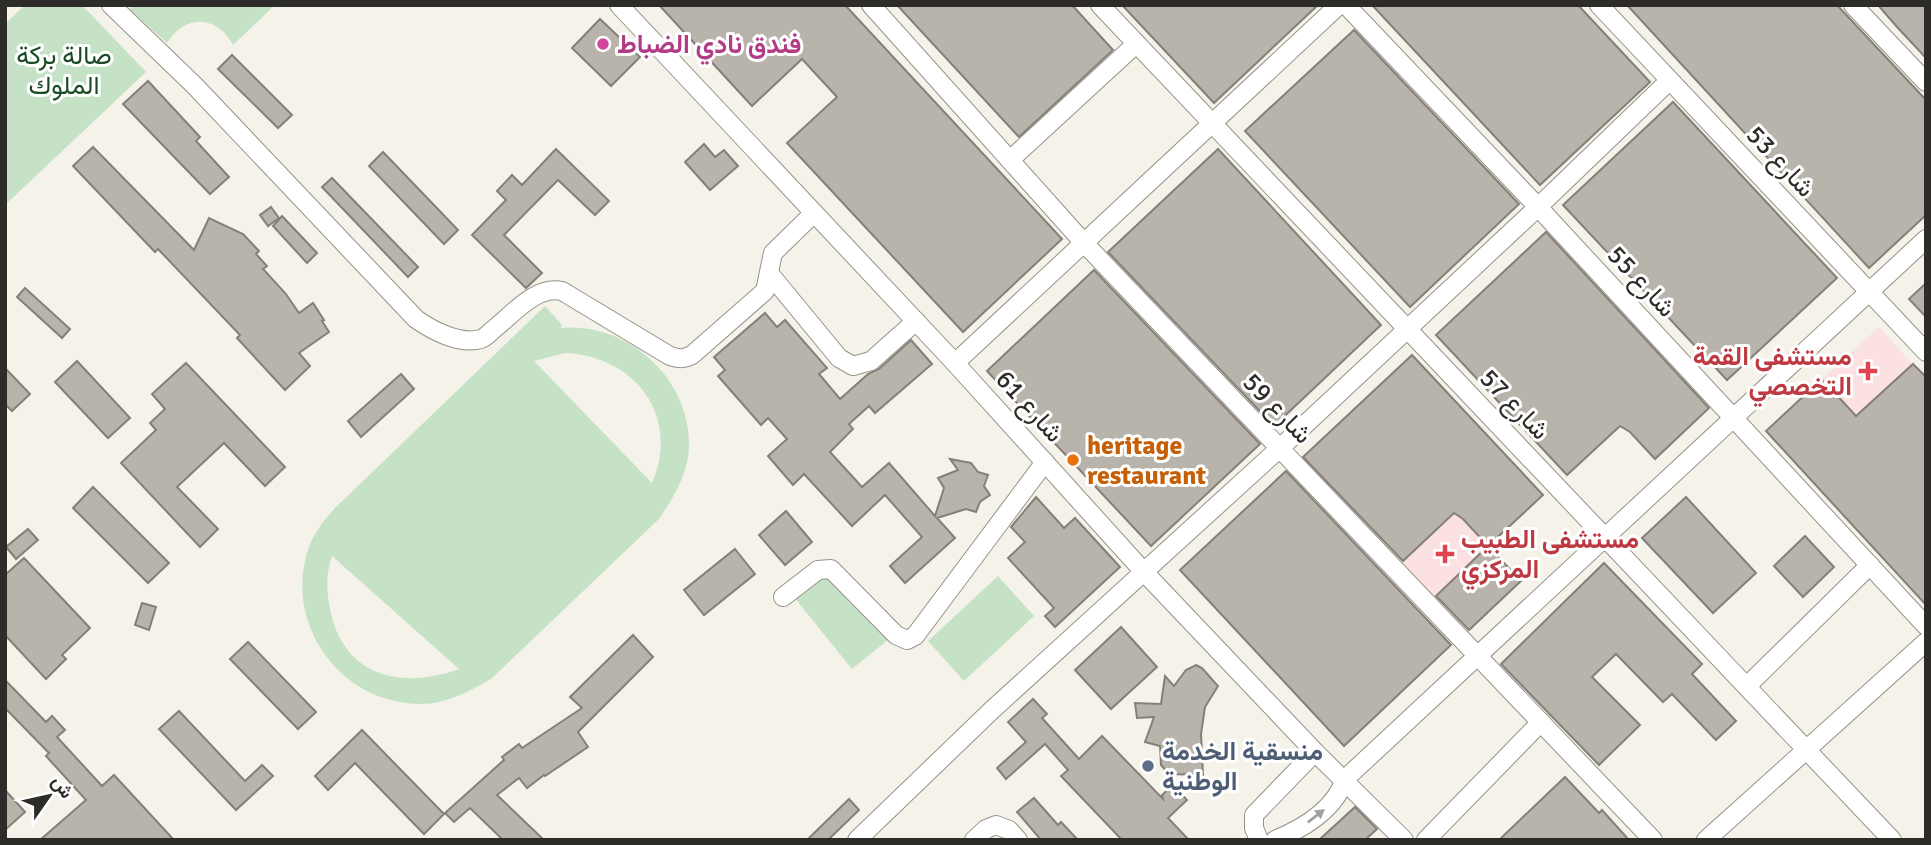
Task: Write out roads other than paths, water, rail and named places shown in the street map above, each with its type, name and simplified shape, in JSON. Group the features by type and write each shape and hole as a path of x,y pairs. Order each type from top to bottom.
{"street":[{"path":"111,5 195,86 416,319 432,331 464,340 483,338 533,298 553,289 562,291 670,356 678,359 692,355 765,291 772,253 814,213"},
{"name":"شارع 61","path":"619,5 955,363 1144,572 1315,752 1404,840"},
{"name":"شارع 59","path":"871,5 1084,243 1653,840"},
{"name":"شارع 57","path":"1100,5 1892,840"},
{"path":"955,363 1339,5"},
{"name":"شارع 55","path":"1346,5 1538,207 1926,626"},
{"path":"1853,5 1926,82"},
{"name":"شارع 53","path":"1604,7 1669,81 1926,352"},
{"path":"1010,160 1136,44"},
{"path":"857,840 992,710 1280,448 1669,81"},
{"path":"1275,840 1301,828 1329,805 1340,793 1345,779 1476,654 1926,239"},
{"path":"769,273 839,358 853,366 871,360 916,321"},
{"path":"783,597 818,570 831,569 896,635 907,640 915,636 1045,463"},
{"path":"1747,686 1870,565"},
{"path":"1706,840 1926,642"},
{"path":"1426,840 1541,722"},
{"path":"1259,840 1254,828 1254,815 1315,752"},
{"path":"974,840 986,829 996,825 1009,830 1018,840"}],"place":[{"name":"فندق نادي الضباط","path":"603,44"},
{"name":"مستشفى القمة التخصصي","path":"1868,371"},
{"name":"heritage restaurant","path":"1073,460"},
{"name":"مستشفى الطبيب المركزي","path":"1445,554"},
{"name":"منسقية الخدمة الوطنية","path":"1148,766"}],"park label":[{"name":"صالة بركة الملوك","path":"64,70"}]}
